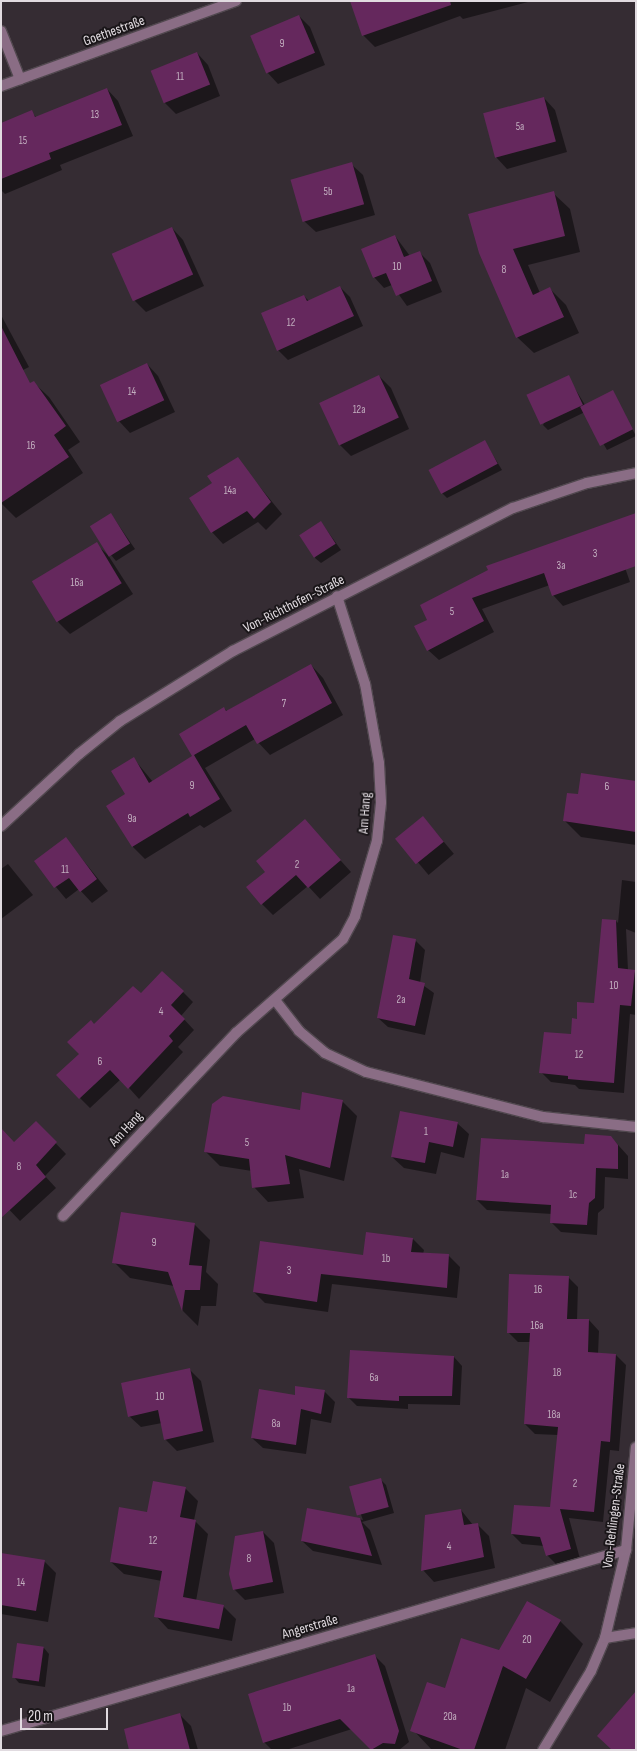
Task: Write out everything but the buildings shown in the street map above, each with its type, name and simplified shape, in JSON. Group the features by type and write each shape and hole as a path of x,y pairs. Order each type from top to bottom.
{"street":[{"name":"Goethestraße","path":"1,86 236,1"},
{"path":"1,31 20,79"},
{"name":"Von-Richthofen-Straße","path":"1,826 79,754 120,721 220,658 337,596 513,508 587,483 636,473"},
{"name":"Am Hang","path":"63,1216 236,1033 343,939 367,881 377,841 381,802 374,726 365,684 337,596"},
{"path":"274,1000 300,1031 325,1053 366,1072 543,1116 636,1127"},
{"name":"Von-Rehlingen-Straße","path":"543,1750 591,1671 605,1638 626,1550 636,1447"},
{"name":"Angerstraße","path":"1,1731 626,1550"},
{"path":"605,1638 636,1633"}]}
